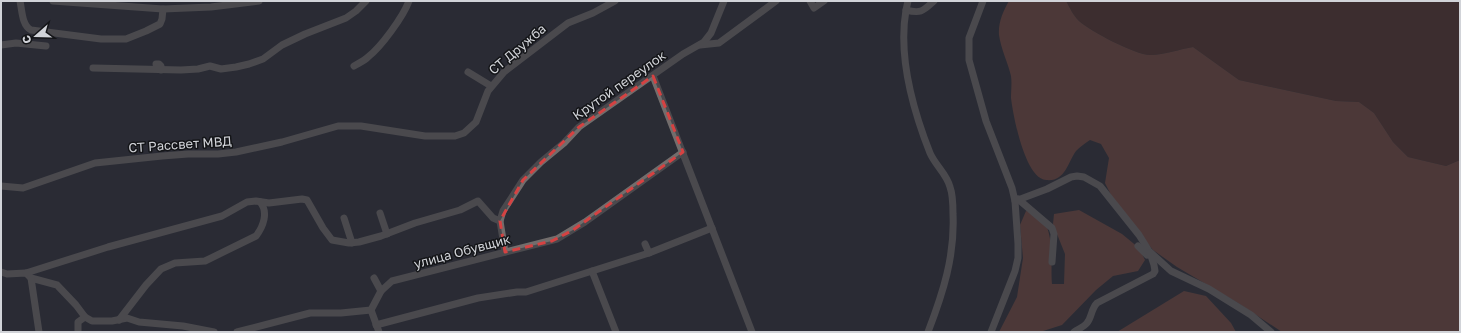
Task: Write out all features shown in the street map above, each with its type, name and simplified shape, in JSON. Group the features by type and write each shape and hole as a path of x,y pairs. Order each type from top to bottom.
{"street":[{"path":"20,1 25,23 27,28 31,30 101,39 130,38 155,27 160,24 162,19 162,10"},
{"path":"53,1 162,10 259,1"},
{"path":"93,68 161,70 198,69 210,66 221,69 249,64 263,59 282,45 305,34 346,18 366,1"},
{"path":"354,66 368,57 379,46 401,16 409,1"},
{"name":"СТ Дружба","path":"361,126 425,136 454,136 464,133 476,122 491,86 504,72 568,23 593,13 615,1"},
{"name":"Крутой переулок","path":"500,221 503,211 514,192 532,171 564,144 579,127 690,50 700,45 708,38 724,1"},
{"path":"700,45 719,43 776,1"},
{"path":"810,1 814,8 824,1"},
{"path":"908,1 906,10 904,51 908,80 931,154 950,185 954,228 951,256 942,292 928,332"},
{"path":"906,10 916,13 920,12 934,1"},
{"path":"983,1 969,38 969,60 986,121 1016,200 1018,258 1015,271 991,332"},
{"path":"1,45 16,43 46,46"},
{"path":"156,64 161,66 161,70"},
{"path":"468,72 491,86"},
{"path":"653,76 752,332"},
{"name":"СТ Рассвет МВД","path":"1,186 23,188 95,163 162,156 236,152 282,142 338,126 361,126"},
{"name":"улица Обувщик","path":"371,310 381,291 392,281 545,241 552,241 564,236 682,152"},
{"path":"1016,200 1048,189 1071,177 1084,177 1100,186 1139,235 1149,251 1155,271 1097,303 1093,307 1090,319 1086,324 1074,332"},
{"path":"28,275 108,247 222,216 247,202 269,203 307,200 323,228 332,240 352,243 387,234 402,227 460,210 478,201 493,218 500,221 505,252"},
{"path":"1016,200 1052,228 1054,234 1052,262"},
{"path":"119,320 146,285 161,269 175,263 205,261 256,236 262,230 264,219 263,205 260,202"},
{"path":"380,213 387,234"},
{"path":"344,218 352,243"},
{"path":"237,332 310,313 341,313 371,310 378,329 478,298 516,292 526,292 650,253 712,228"},
{"path":"645,244 650,253"},
{"path":"1138,246 1153,261"},
{"path":"1149,251 1171,271 1209,289 1251,315 1271,332"},
{"path":"592,271 616,332"},
{"path":"1,272 7,274 28,275 57,285 85,317 92,321 100,322 127,318 139,322 188,326 214,332"},
{"path":"28,275 39,332"},
{"path":"374,278 381,291"},
{"path":"78,332 78,322 85,317"}],"highlighted area":[{"path":"653,76 683,152 573,230 552,241 505,252 500,221 523,180 579,127"}],"shaded area":[{"path":"1009,1 1066,1 1079,21 1103,36 1135,52 1156,55 1193,47 1239,80 1336,101 1359,102 1374,113 1393,142 1408,157 1446,166 1460,160 1460,332 1282,332 1238,303 1177,267 1153,250 1115,203 1105,183 1109,158 1101,144 1090,140 1083,145 1076,151 1065,171 1057,178 1046,180 1039,177 1032,169 1026,158 1017,131 1011,98 1011,76 999,35 1001,17"},
{"path":"1066,1 1460,1 1460,160 1446,166 1408,157 1393,142 1374,113 1359,102 1336,101 1239,80 1193,47 1156,55 1135,52 1103,36 1079,21 1073,14"},
{"path":"1079,210 1122,234 1139,248 1145,260 1138,271 1113,276 1096,290 1062,325 1040,332 999,332 1017,297 1023,258 1020,225 1026,211 1037,214 1044,221 1050,238 1052,284 1064,284 1065,254 1053,224 1054,214"},
{"path":"1184,291 1206,296 1231,323 1236,332 1117,332"}]}
